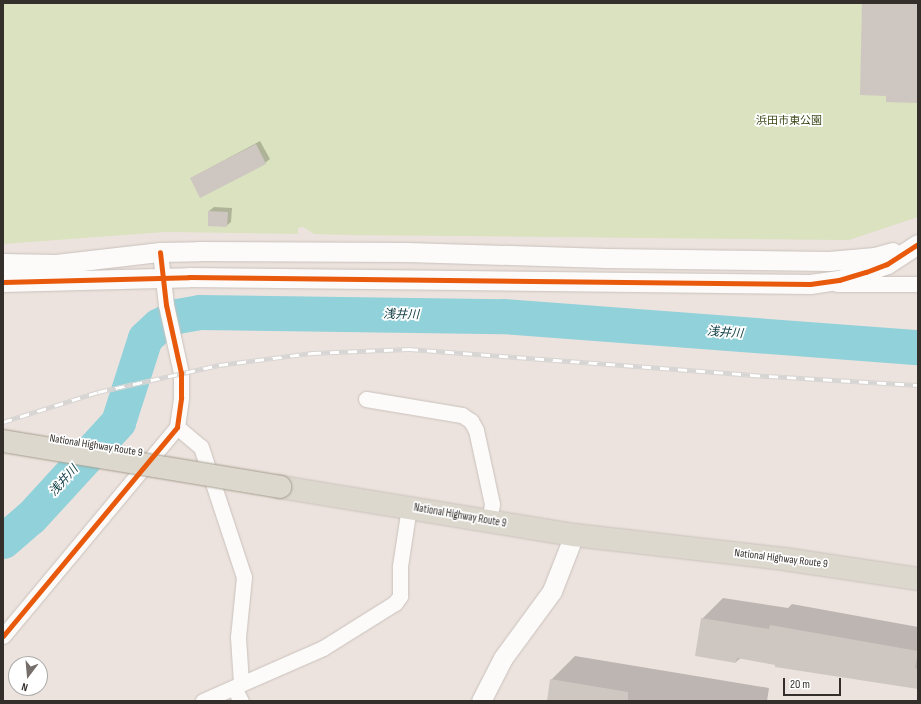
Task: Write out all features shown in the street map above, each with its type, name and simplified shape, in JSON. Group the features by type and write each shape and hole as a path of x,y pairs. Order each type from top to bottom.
{"highway":[{"name":"National Highway Route 9","path":"3,441 409,507 574,536 784,559 918,579"}],"street":[{"path":"3,263 56,264 160,252 406,252 614,259 829,261 875,257 918,244"},
{"path":"810,284 838,280 866,272 887,264 918,244"},
{"path":"4,634 177,427 181,398 180,373 166,305 160,252"},
{"path":"3,282 162,277 918,284"},
{"path":"366,399 462,415 471,421 476,430 492,504 489,521"},
{"path":"177,427 201,447 244,577 238,637 239,691"},
{"path":"203,701 239,691 323,648 395,603 400,596 400,566 409,507"},
{"path":"481,701 502,658 552,591 574,536"}],"green space":[{"name":"浜田市東公園","path":"3,3 918,3 918,217 849,240 349,235 314,234 303,227 298,228 298,234 165,232 3,244"}],"building":[{"path":"862,3 918,3 918,103 886,102 886,96 860,95"},
{"path":"256,144 266,164 200,198 190,178"},
{"path":"208,211 228,212 227,227 208,226"},
{"path":"701,618 769,629 770,625 918,651 915,668 918,669 918,689 775,667 775,665 737,658 736,663 695,656"},
{"path":"550,679 628,692 628,701 547,701"}],"waterway":[{"name":"浅井川","path":"3,541 31,517 118,422 145,338 158,326 177,316 200,312 503,316 918,347"}],"railway":[{"path":"3,422 98,392 219,365 312,353 409,349 751,375 918,385"}],"cycle path":[{"path":"3,282 189,277 810,284 839,280 866,272 887,264 918,244"},
{"path":"3,636 177,427 181,397 181,373 166,305 160,252"}]}
